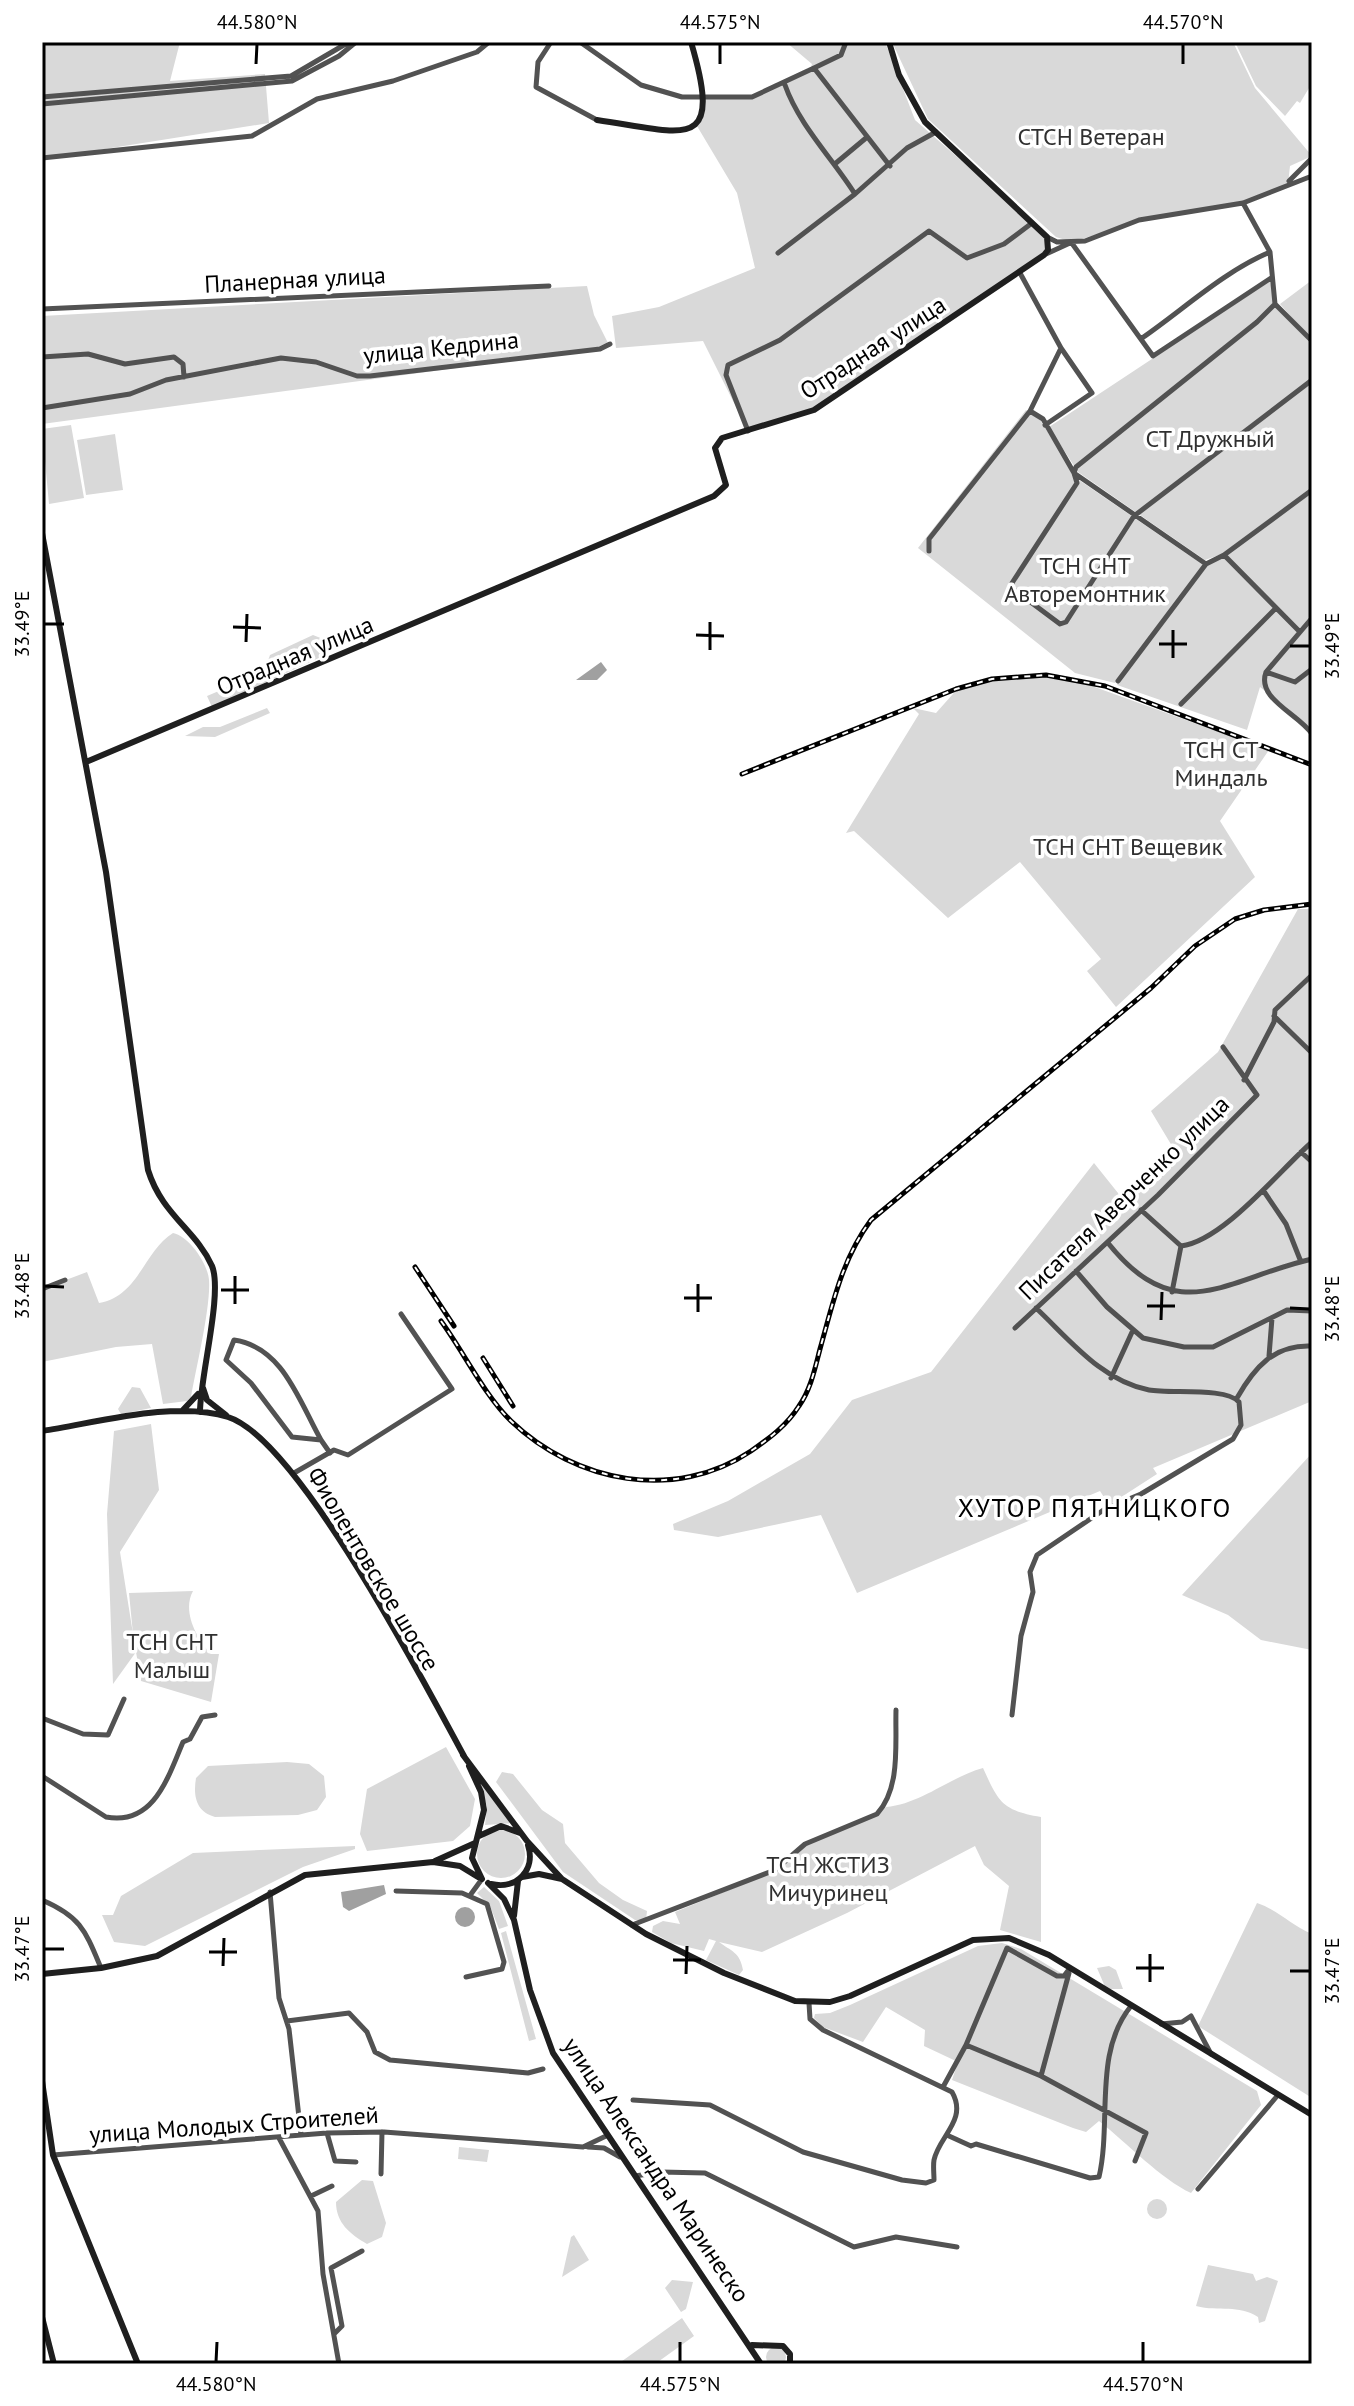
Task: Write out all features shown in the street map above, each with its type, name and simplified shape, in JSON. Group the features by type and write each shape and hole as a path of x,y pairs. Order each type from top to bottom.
{"main road":[{"path":"597,120 684,132 703,119 705,95 691,42"},
{"path":"889,42 911,100 936,132 1045,234 1048,250 1044,255"},
{"name":"Отрадная улица","path":"86,762 714,496 726,485 716,453 717,444 727,436 814,410 1044,255"},
{"path":"42,533 86,762 148,1170 161,1203 206,1255 216,1280 201,1383 200,1412"},
{"path":"182,1411 197,1398 201,1383"},
{"path":"201,1383 207,1400 229,1417"},
{"name":"Фиолентовское шоссе","path":"42,1431 182,1411 229,1417 253,1430 294,1473 360,1575 462,1753 483,1801 472,1858 485,1881"},
{"name":"Фиолентовское шоссе","path":"462,1753 525,1838 562,1879 631,1925 724,1973 809,2003 850,1996 955,1947 992,1936 1024,1943 1312,2115"},
{"path":"433,1862 501,1826 525,1838 530,1864 520,1879"},
{"path":"42,1974 101,1968 167,1952 305,1875 433,1862 460,1866 485,1881 503,1886 539,1874 562,1879"},
{"name":"улица Александра Маринеско","path":"514,1920 514,1893 520,1879"},
{"name":"улица Александра Маринеско","path":"485,1881 504,1899 514,1920 530,1990 553,2053 761,2364"},
{"path":"42,2081 53,2155 138,2364"},
{"path":"42,2317 54,2364"},
{"path":"751,2345 783,2346 790,2354 790,2363"},
{"path":"756,2353 766,2345"}],"street":[{"path":"42,97 291,76 349,42"},
{"path":"42,104 292,81 339,56 356,42"},
{"path":"42,158 252,136 267,131 309,102 393,81 477,52 489,42"},
{"path":"551,42 538,62 536,87 597,120"},
{"path":"580,42 641,85 682,97 752,97 785,85 841,55 846,42"},
{"path":"814,68 890,166"},
{"path":"785,85 793,106 855,194"},
{"path":"778,253 890,166 907,148 936,132"},
{"path":"836,163 867,137"},
{"path":"1289,182 1312,158"},
{"path":"1045,234 1071,242 1085,241 1139,220 1243,203 1289,182 1312,176"},
{"path":"1243,203 1270,252 1271,278 1279,305 1312,341"},
{"path":"748,431 726,375 728,365 780,340 929,231 967,258 1004,244 1032,223"},
{"path":"1044,255 1071,242"},
{"path":"1071,242 1153,356 1271,278"},
{"path":"1142,338 1221,282 1237,266 1270,252"},
{"path":"1020,273 1061,348 1092,393 1045,425"},
{"name":"Планерная улица","path":"42,309 549,286"},
{"path":"1074,473 1076,467 1279,305"},
{"name":"улица Кедрина","path":"42,408 130,394 166,380 281,358 316,362 357,376 430,372 491,359 600,349 610,344"},
{"path":"929,551 926,545 929,539 1030,411 1061,348"},
{"path":"42,357 88,354 125,364 174,357 183,364 184,377"},
{"path":"1030,411 1043,419 1077,483 1012,583 1013,589 1060,624 1066,622 1092,586 1134,516 1312,380"},
{"path":"1074,473 1206,564"},
{"path":"1118,681 1206,564 1224,555 1312,490"},
{"path":"1224,555 1299,631"},
{"path":"1181,704 1276,608"},
{"path":"1312,618 1266,672 1264,687 1309,724 1312,734"},
{"path":"1266,672 1295,682 1312,669"},
{"path":"1223,1047 1244,1080 1256,1063 1275,1010 1312,975"},
{"path":"1274,1016 1312,1053"},
{"name":"Писателя Аверченко улица","path":"1015,1328 1108,1243 1257,1095 1244,1080"},
{"path":"1141,1210 1181,1246 1198,1244 1263,1190 1312,1142"},
{"path":"1301,1152 1312,1162"},
{"path":"1263,1190 1286,1224 1301,1262"},
{"path":"1108,1243 1141,1275 1161,1289 1186,1295 1312,1259"},
{"path":"1172,1292 1181,1246"},
{"path":"1076,1271 1143,1338 1184,1347 1213,1347 1287,1310 1312,1311"},
{"path":"42,1289 65,1280"},
{"path":"1036,1308 1111,1378 1148,1390 1228,1394 1238,1400"},
{"path":"294,1473 334,1450 348,1455 452,1389 401,1314"},
{"path":"1269,1357 1272,1318"},
{"path":"1111,1378 1133,1330"},
{"path":"321,1440 292,1437 251,1383 226,1360 234,1340 254,1343 276,1360 330,1453"},
{"path":"1012,1715 1021,1636 1033,1592 1030,1572 1037,1555 1105,1509 1141,1494 1233,1439 1241,1425 1238,1400 1248,1379 1269,1357 1285,1348 1312,1346"},
{"path":"42,1718 83,1734 108,1735 124,1699"},
{"path":"631,1925 643,1923 775,1870 805,1844 877,1814 885,1805 894,1772 896,1710"},
{"path":"42,1776 106,1817 116,1819 149,1808 160,1795 183,1742 190,1739 202,1717 215,1715"},
{"path":"471,1894 485,1881"},
{"path":"396,1891 471,1894 487,1904 494,1918 504,1962 502,1969 466,1977"},
{"path":"270,1892 279,1998 287,2021 301,2135"},
{"path":"42,1900 64,1910 82,1925 101,1968"},
{"path":"943,2087 966,2045 1007,1948 1057,1976 1064,1976 1070,1968"},
{"path":"1041,2076 1070,1968"},
{"path":"633,2100 710,2105 803,2152 879,2175 926,2183 934,2180 934,2159 949,2136 956,2099 943,2087 823,2030 810,2019 809,2003"},
{"path":"949,2136 971,2146 976,2144 1090,2178 1099,2177 1116,2025 1131,2006"},
{"path":"287,2021 349,2013 367,2032 375,2052 390,2060 528,2073 543,2069"},
{"path":"1160,2024 1182,2022 1191,2016 1212,2055"},
{"path":"966,2045 1041,2076 1146,2133 1135,2161"},
{"path":"1198,2189 1278,2095"},
{"path":"381,2174 382,2132"},
{"name":"улица Молодых Строителей","path":"53,2155 327,2133 382,2132 583,2147 606,2136"},
{"path":"327,2133 335,2161 356,2162"},
{"path":"279,2138 318,2211 339,2364"},
{"path":"583,2147 604,2148 620,2157"},
{"path":"634,2177 661,2172 705,2173 854,2247 896,2237 957,2247"},
{"path":"311,2196 332,2186"},
{"path":"334,2335 342,2326 331,2268 362,2251"}],"green space":[{"path":"42,42 180,42 170,81 265,74 269,123 42,159"},
{"path":"786,42 885,42 915,120 1043,232 1049,244 1044,255 814,410 748,431 703,341 616,348 612,316 659,307 755,268 737,193 697,126 703,119 705,95 752,97 810,70 812,64"},
{"name":"СТСН Ветеран","path":"892,42 1233,42 1255,88 1312,156 1290,166 1288,184 1242,204 1141,221 1072,242 1056,237 928,119"},
{"path":"1235,42 1312,42 1312,83 1300,103 1297,101 1285,116 1256,86"},
{"path":"1312,280 1312,341 1280,304"},
{"name":"СТ Дружный","path":"1270,281 1276,306 1312,345 1312,487 1222,554 1205,560 1078,472 1049,427"},
{"path":"587,286 594,315 609,345 597,349 42,424 42,316"},
{"name":"ТСН СНТ Авторемонтник","path":"1026,410 1040,420 1079,480 1203,565 1115,683 1075,673 918,548"},
{"path":"71,425 84,498 49,504 42,429"},
{"path":"115,434 123,490 86,495 77,440"},
{"path":"1312,493 1312,729 1260,687 1247,730 1117,685 1207,566"},
{"path":"313,635 323,639 325,647 333,642 334,651 212,707 207,696 264,672 270,655"},
{"name":"ТСН СНТ Вещевик","path":"1043,673 1092,686 1269,750 1220,821 1255,877 1116,1007 1087,971 1101,959 1020,862 948,918 854,831 846,833 919,714 913,708 936,713 960,686 997,677"},
{"path":"267,708 270,713 215,737 185,736 203,727 220,727"},
{"path":"1298,909 1312,909 1312,1401 1153,1468 1157,1474 1109,1505 1100,1491 857,1593 821,1515 718,1537 674,1530 673,1524 728,1501 810,1454 852,1400 931,1372 1094,1163 1122,1198 1175,1151 1151,1111 1218,1052"},
{"path":"173,1233 185,1239 197,1252 209,1280 203,1337 191,1397 187,1401 163,1404 152,1344 116,1347 42,1362 42,1289 87,1272 99,1303 112,1299 132,1283 154,1251"},
{"path":"132,1387 140,1388 151,1408 121,1414 118,1409"},
{"name":"ТСН СНТ Малыш","path":"151,1424 159,1490 120,1552 133,1634 129,1593 193,1591 189,1607 192,1624 211,1654 219,1654 211,1702 141,1681 136,1652 113,1684 107,1514 114,1431"},
{"path":"1312,1453 1312,1650 1261,1640 1228,1615 1182,1595"},
{"path":"446,1747 475,1799 470,1826 453,1841 367,1851 360,1834 367,1789"},
{"path":"287,1762 309,1764 324,1776 326,1797 317,1810 298,1815 215,1817 204,1811 197,1802 196,1778 208,1766"},
{"name":"ТСН ЖСТИЗ Мичуринец","path":"983,1768 1003,1803 1041,1817 1041,1942 1000,1930 1009,1886 984,1865 975,1846 847,1913 762,1952 719,1942 740,1959 743,1970 739,1975 706,1960 716,1941 709,1939 704,1951 671,1943 652,1932 653,1926 663,1921 680,1924 675,1912 776,1871 806,1845 879,1815 886,1807 911,1801"},
{"path":"502,1772 513,1774 542,1810 563,1824 565,1843 599,1883 623,1900 647,1911 646,1920 635,1920 563,1872 496,1782"},
{"path":"475,1774 512,1823 485,1825 487,1806"},
{"path":"501,1830 510,1831 518,1837 524,1845 524,1863 518,1871 510,1877 501,1878 492,1877 484,1871 478,1863 477,1854 478,1845 484,1837 492,1831"},
{"path":"355,1846 355,1849 303,1867 145,1946 114,1942 102,1915 113,1915 121,1896 193,1853"},
{"path":"484,1887 499,1901 508,1926 499,1929 490,1906 477,1893"},
{"path":"1257,1903 1312,1934 1312,2098 1198,2026"},
{"path":"506,1931 536,2039 529,2041 501,1933"},
{"path":"1002,1943 1021,1949 1257,2091 1261,2105 1191,2193 1156,2170 1099,2121 1086,2132 952,2080 958,2062 924,2046 925,2030 886,2007 863,2042 823,2027 814,2018 815,2014 830,2013 850,2005 978,1946"},
{"path":"1109,1966 1116,1970 1123,1989 1106,1989 1097,1968"},
{"path":"459,2147 489,2150 487,2162 458,2159"},
{"path":"362,2180 373,2181 386,2223 382,2237 367,2244 345,2227 338,2216 336,2202"},
{"path":"1157,2199 1164,2202 1167,2209 1164,2216 1157,2219 1150,2216 1147,2209 1150,2202"},
{"path":"574,2235 589,2260 562,2277 571,2237"},
{"path":"1208,2265 1253,2274 1256,2281 1267,2277 1278,2281 1265,2321 1259,2323 1258,2317 1236,2309 1196,2306"},
{"path":"672,2280 693,2282 686,2309 681,2312 665,2288"},
{"path":"682,2318 694,2336 655,2364 618,2364"},
{"path":"776,2347 783,2350 786,2357 783,2364 776,2367 769,2364 766,2357 769,2350"}],"shaded area":[{"path":"601,662 607,670 597,680 576,680"},
{"path":"384,1885 386,1894 349,1911 343,1907 341,1892"},
{"path":"465,1907 472,1910 475,1917 472,1924 465,1927 458,1924 455,1917 458,1910"}],"railway":[{"path":"742,774 956,689 992,679 1046,675 1105,686 1312,765"},
{"path":"441,1321 501,1411 537,1442 565,1459 595,1471 627,1478 659,1480 691,1477 722,1467 771,1436 789,1419 803,1399 846,1266 871,1220 1151,988 1195,946 1235,919 1264,910 1312,904"},
{"path":"415,1267 454,1326"},
{"path":"483,1358 513,1406"}],"district":[{"name":"ХУТОР ПЯТНИЦКОГО","path":"1095,1508"}],"park label":[{"name":"ТСН СТ Миндаль","path":"1221,764"}]}
